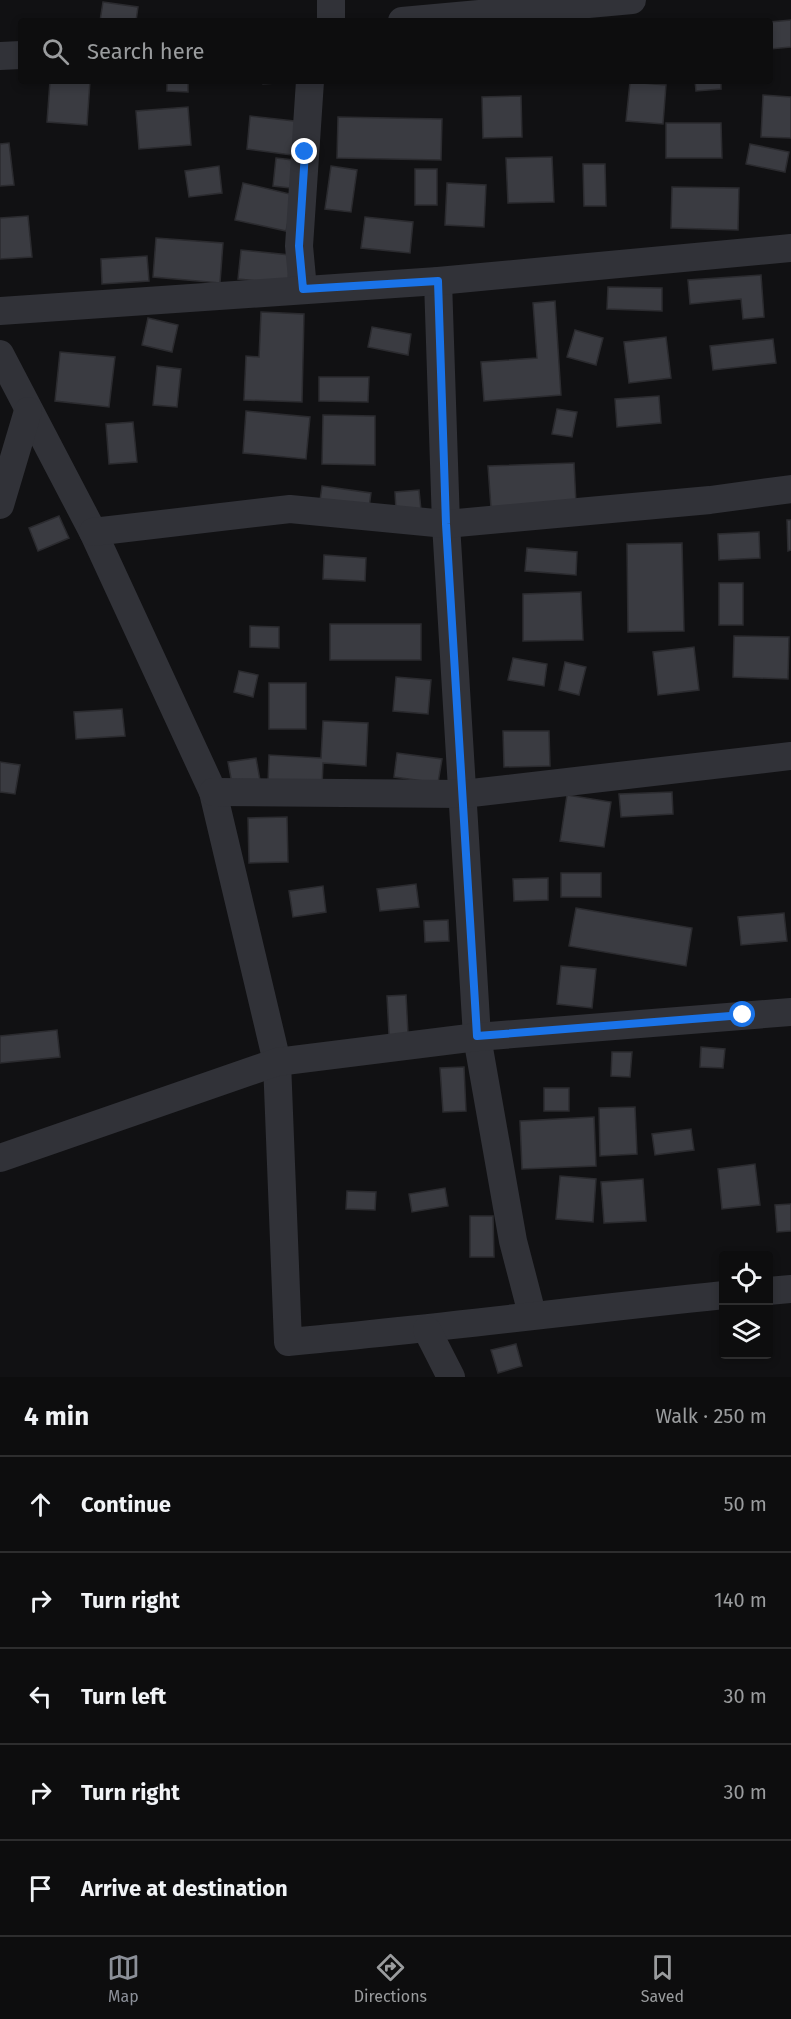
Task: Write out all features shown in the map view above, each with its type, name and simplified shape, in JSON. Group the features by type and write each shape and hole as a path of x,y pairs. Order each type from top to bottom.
{"street":[{"path":"331,0 332,18"},
{"path":"435,18 632,0"},
{"path":"0,56 18,55"},
{"path":"303,289 299,246 310,84"},
{"path":"0,311 438,281 791,248"},
{"path":"438,281 446,524 477,1036 513,1240 532,1314"},
{"path":"0,354 93,532 213,792 277,1062 288,1342 426,1330 532,1314 719,1296"},
{"path":"0,505 28,411"},
{"path":"93,532 290,509 446,524 710,500 791,489"},
{"path":"213,792 463,794 791,756"},
{"path":"0,1158 277,1062 477,1036 791,1012"},
{"path":"773,1291 791,1289"},
{"path":"426,1330 451,1377"}],"building":[{"path":"103,2 138,7 136,18 100,18"},
{"path":"791,20 791,47 773,49 773,22"},
{"path":"50,84 90,84 87,125 47,122"},
{"path":"167,84 188,84 188,92 167,91"},
{"path":"630,84 666,85 663,124 626,121"},
{"path":"695,84 721,84 721,89 696,91"},
{"path":"763,95 791,97 791,138 761,137"},
{"path":"521,96 522,137 483,138 482,97"},
{"path":"188,107 191,145 139,149 136,111"},
{"path":"250,116 303,122 299,156 247,149"},
{"path":"338,117 442,119 441,160 337,158"},
{"path":"666,123 721,123 722,158 666,158"},
{"path":"9,143 14,185 0,186 0,144"},
{"path":"750,144 789,152 785,172 746,164"},
{"path":"552,157 554,202 508,203 506,158"},
{"path":"276,158 302,161 299,189 273,186"},
{"path":"583,164 605,164 606,206 584,206"},
{"path":"219,166 222,193 189,197 185,171"},
{"path":"331,166 357,170 351,212 325,209"},
{"path":"415,169 437,169 437,205 415,205"},
{"path":"243,183 294,195 286,231 235,220"},
{"path":"447,183 486,185 484,227 445,225"},
{"path":"672,187 739,188 738,230 671,228"},
{"path":"28,216 32,257 0,259 0,218"},
{"path":"365,217 413,222 410,253 361,248"},
{"path":"156,238 223,243 220,283 153,277"},
{"path":"241,250 290,255 288,284 238,279"},
{"path":"147,256 149,281 102,284 101,259"},
{"path":"761,275 764,317 743,319 741,299 690,304 688,280"},
{"path":"608,287 662,288 662,311 607,309"},
{"path":"555,301 561,395 484,401 481,362 537,358 533,303"},
{"path":"261,312 304,314 302,402 244,400 246,356 259,357"},
{"path":"148,318 178,325 172,352 142,345"},
{"path":"372,327 411,334 408,355 368,347"},
{"path":"575,330 603,338 596,365 567,357"},
{"path":"666,337 671,378 629,383 624,342"},
{"path":"773,339 776,363 713,370 710,346"},
{"path":"60,352 115,357 109,407 55,401"},
{"path":"157,366 181,369 177,407 153,405"},
{"path":"319,377 369,377 368,402 319,401"},
{"path":"659,396 661,423 617,427 615,399"},
{"path":"557,409 577,412 572,437 552,434"},
{"path":"246,411 310,417 306,459 243,453"},
{"path":"323,415 375,416 375,465 322,464"},
{"path":"133,422 137,462 109,464 106,424"},
{"path":"574,463 576,504 491,508 488,466"},
{"path":"322,486 371,493 368,515 319,508"},
{"path":"419,490 421,510 396,511 395,492"},
{"path":"59,516 69,538 38,551 29,528"},
{"path":"787,520 791,520 791,550 788,551"},
{"path":"759,532 760,558 719,560 718,534"},
{"path":"682,543 684,631 628,632 627,544"},
{"path":"527,548 577,552 576,575 525,571"},
{"path":"324,555 366,558 365,581 323,579"},
{"path":"719,583 743,583 743,625 719,625"},
{"path":"581,592 583,640 523,641 523,594"},
{"path":"330,624 421,624 421,660 330,660"},
{"path":"250,626 279,627 279,648 250,647"},
{"path":"734,636 789,637 788,679 733,677"},
{"path":"694,647 699,690 658,695 653,652"},
{"path":"513,658 547,664 544,686 508,680"},
{"path":"565,662 586,667 579,695 559,690"},
{"path":"239,671 258,675 253,697 234,692"},
{"path":"396,677 431,680 428,714 393,711"},
{"path":"269,683 306,683 306,729 269,729"},
{"path":"122,709 125,736 76,739 74,712"},
{"path":"323,721 368,723 366,766 323,763 322,787 268,784 269,755 321,758"},
{"path":"503,731 549,731 550,766 504,767"},
{"path":"397,753 442,759 438,783 394,777"},
{"path":"256,758 260,780 232,784 228,762"},
{"path":"0,762 20,765 15,794 0,792"},
{"path":"672,792 673,814 621,817 619,794"},
{"path":"567,795 611,802 604,847 560,841"},
{"path":"287,817 288,862 249,863 248,818"},
{"path":"561,873 601,873 601,897 561,897"},
{"path":"548,878 548,900 514,901 513,879"},
{"path":"416,884 419,907 380,911 377,889"},
{"path":"323,886 326,912 293,917 289,891"},
{"path":"576,908 692,928 686,966 569,946"},
{"path":"784,913 787,941 741,945 738,917"},
{"path":"448,920 449,941 425,942 424,921"},
{"path":"561,966 596,969 592,1008 557,1004"},
{"path":"406,995 408,1034 389,1035 387,996"},
{"path":"57,1030 60,1057 0,1063 0,1036"},
{"path":"701,1047 725,1049 723,1068 700,1067"},
{"path":"612,1052 632,1052 630,1077 611,1076"},
{"path":"464,1067 466,1111 443,1112 440,1068"},
{"path":"544,1088 569,1088 569,1111 544,1111"},
{"path":"635,1107 637,1154 600,1156 599,1108"},
{"path":"594,1117 596,1166 522,1169 520,1121"},
{"path":"691,1129 694,1150 655,1155 652,1134"},
{"path":"755,1164 760,1205 722,1209 718,1169"},
{"path":"560,1176 596,1179 593,1222 556,1219"},
{"path":"643,1179 646,1221 604,1223 601,1182"},
{"path":"445,1188 448,1206 412,1212 409,1194"},
{"path":"347,1191 376,1192 375,1210 346,1209"},
{"path":"791,1204 791,1231 777,1232 775,1205"},
{"path":"470,1216 493,1216 494,1257 470,1257"},
{"path":"516,1344 522,1366 498,1373 491,1350"}],"route":[{"path":"305,152 299,246 303,289 438,281 446,524 477,1036 743,1015"}]}
